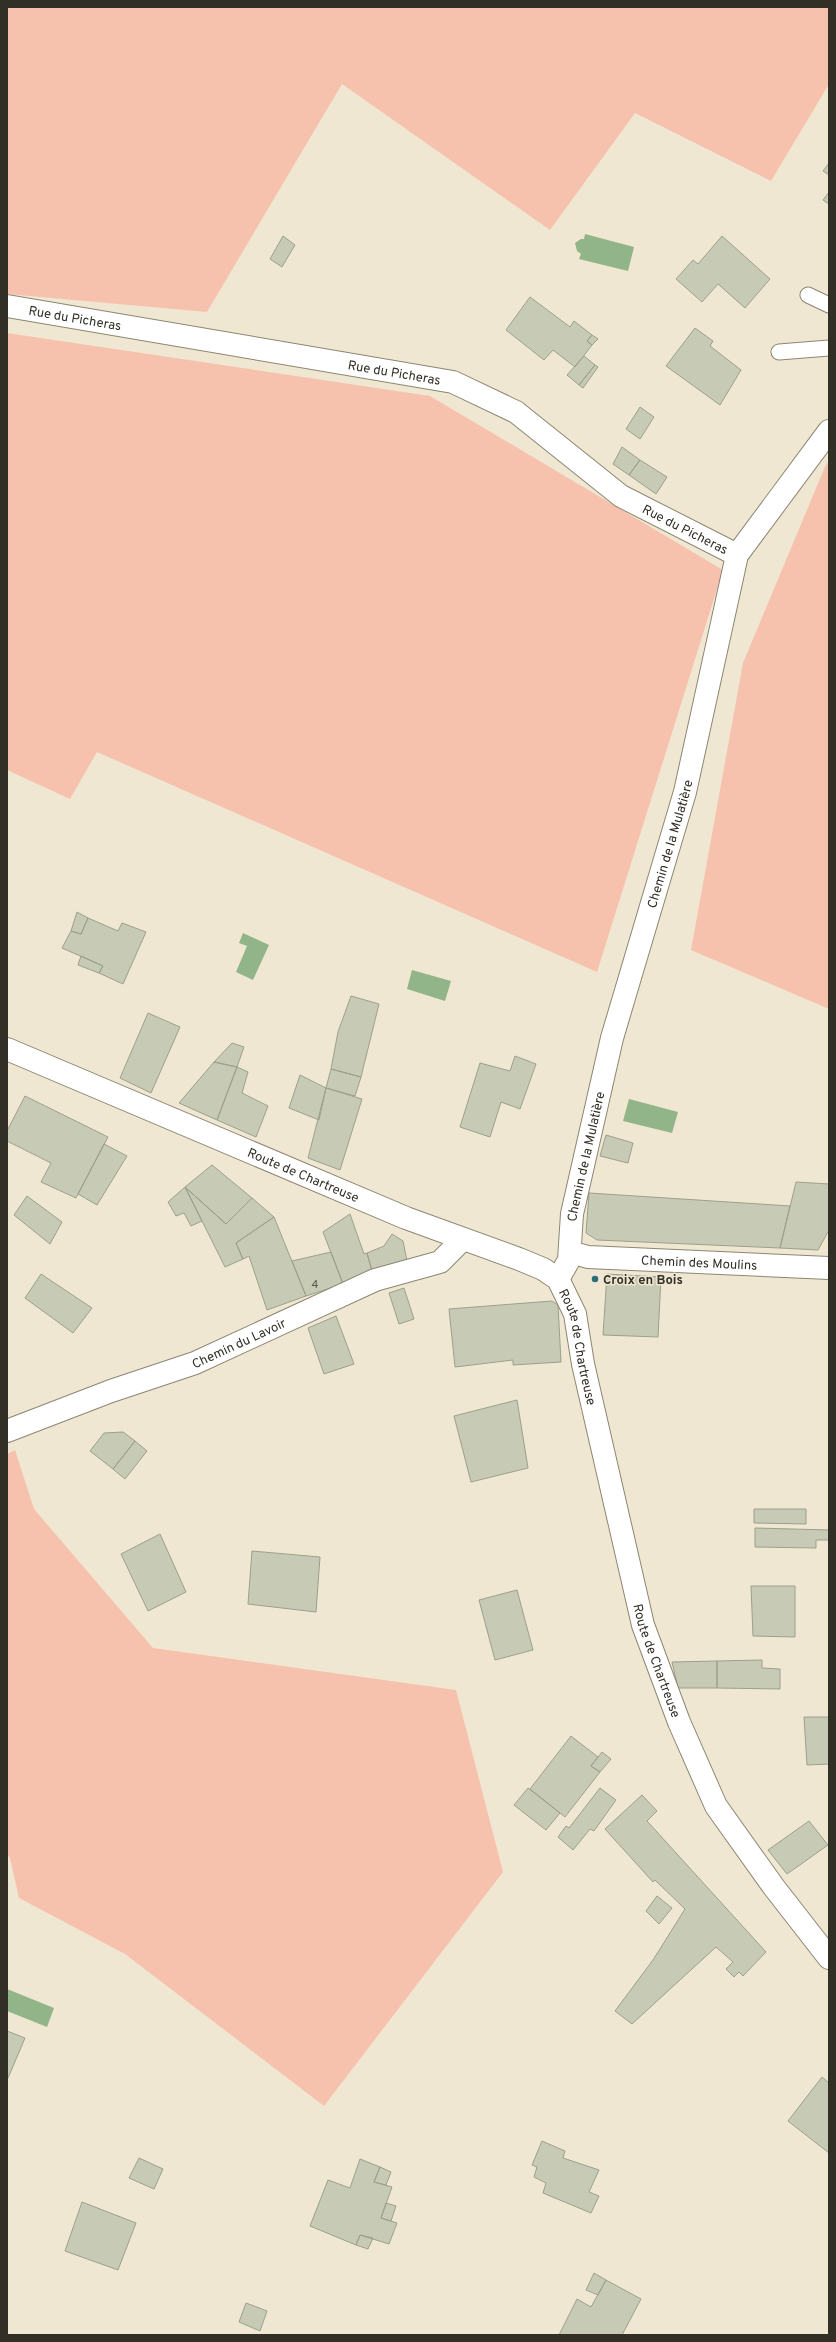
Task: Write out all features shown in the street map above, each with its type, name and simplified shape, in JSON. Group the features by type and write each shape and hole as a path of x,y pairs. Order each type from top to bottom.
{"street":[{"name":"Rue du Picheras","path":"7,306 453,382 516,412 621,496 737,555"},
{"name":"Chemin de la Mulatière","path":"558,1279 569,1260 572,1214 612,1038 685,792 737,555 829,431"},
{"name":"Route de Chartreuse","path":"7,1049 406,1218 543,1269 558,1279 575,1314 582,1364 643,1625 679,1722 716,1806 773,1886 829,1958"},
{"name":"Chemin du Lavoir","path":"7,1432 111,1391 195,1363 375,1280 440,1262 462,1240"},
{"name":"Chemin des Moulins","path":"570,1252 588,1257 829,1268"}],"lane":[{"path":"808,295 829,305"},
{"path":"779,352 829,348"}],"shaded area":[{"path":"7,7 829,7 829,84 771,181 635,113 550,230 342,84 207,312 7,294"},
{"path":"585,234 634,247 628,271 579,259 581,254 577,251 575,243 581,239 584,239"},
{"path":"7,333 430,396 723,570 597,972 97,752 70,799 7,770"},
{"path":"827,462 829,469 829,1009 691,950 743,663"},
{"path":"243,933 269,945 253,980 236,972 247,946 239,943"},
{"path":"412,970 451,981 445,1001 407,989"},
{"path":"629,1099 678,1112 672,1133 623,1121"},
{"path":"15,1450 34,1509 153,1648 456,1690 503,1872 324,2106 125,1954 19,1898 10,1858 7,1854 7,1454"},
{"path":"7,1989 54,2008 47,2027 7,2011"}],"building":[{"path":"829,163 829,175 823,171"},
{"path":"829,192 829,204 823,200"},
{"path":"283,236 295,245 282,267 270,259"},
{"path":"722,236 770,279 745,308 718,284 702,302 676,279 693,260 698,264"},
{"path":"530,297 570,327 574,321 592,335 587,341 592,345 575,367 553,350 544,360 506,330"},
{"path":"695,328 713,341 710,346 741,370 720,405 666,366"},
{"path":"592,335 598,339 592,345 587,341"},
{"path":"584,356 595,365 579,385 567,375"},
{"path":"595,365 598,367 583,388 579,385"},
{"path":"640,407 654,417 640,439 626,429"},
{"path":"622,447 640,460 629,475 613,464"},
{"path":"640,460 667,477 656,494 629,475"},
{"path":"77,912 88,918 81,934 71,931"},
{"path":"88,918 118,931 122,923 146,932 123,984 99,973 103,966 62,948 71,931 81,934"},
{"path":"81,956 103,966 99,973 78,965"},
{"path":"351,996 379,1004 361,1077 331,1069 338,1032"},
{"path":"148,1013 180,1027 151,1093 120,1078"},
{"path":"232,1043 244,1047 237,1067 214,1062"},
{"path":"515,1056 536,1064 520,1109 501,1102 490,1137 460,1127 480,1063 510,1071"},
{"path":"214,1062 237,1067 217,1120 179,1103"},
{"path":"237,1067 248,1072 242,1093 268,1106 256,1137 217,1120"},
{"path":"331,1069 361,1077 355,1096 326,1088"},
{"path":"300,1075 326,1088 319,1120 289,1108"},
{"path":"326,1088 362,1099 340,1170 308,1158"},
{"path":"25,1096 108,1137 76,1198 41,1182 51,1163 7,1141 7,1131"},
{"path":"606,1135 633,1143 628,1163 600,1156"},
{"path":"104,1144 127,1156 97,1205 78,1194"},
{"path":"212,1165 252,1198 226,1224 185,1187"},
{"path":"796,1182 829,1184 829,1230 818,1250 780,1248"},
{"path":"185,1187 226,1224 252,1198 274,1217 236,1243 243,1259 225,1267"},
{"path":"185,1187 202,1221 191,1226 184,1213 176,1216 168,1202"},
{"path":"589,1193 790,1206 780,1248 597,1240 586,1233"},
{"path":"27,1196 62,1222 50,1244 14,1215"},
{"path":"350,1214 364,1254 367,1253 373,1275 343,1284 323,1232"},
{"path":"274,1217 306,1296 267,1310 249,1256 243,1259 236,1243"},
{"path":"392,1234 403,1241 407,1261 373,1275 367,1253 384,1246"},
{"path":"331,1252 343,1284 306,1296 292,1261"},
{"path":"41,1274 92,1308 73,1333 25,1298"},
{"path":"607,1274 661,1277 658,1337 603,1335"},
{"path":"404,1288 414,1319 399,1324 389,1293"},
{"path":"552,1301 558,1305 561,1362 513,1365 513,1360 455,1367 449,1309"},
{"path":"336,1316 354,1364 324,1374 308,1328"},
{"path":"517,1400 528,1468 471,1482 454,1416"},
{"path":"123,1432 135,1441 113,1469 90,1451 104,1433"},
{"path":"135,1441 147,1451 125,1479 113,1469"},
{"path":"754,1509 806,1509 806,1524 754,1523"},
{"path":"755,1528 829,1530 829,1540 816,1540 816,1548 755,1547"},
{"path":"160,1534 186,1592 148,1611 121,1554"},
{"path":"252,1551 320,1557 316,1612 248,1604"},
{"path":"751,1586 795,1586 795,1637 753,1636"},
{"path":"517,1590 533,1650 495,1660 479,1600"},
{"path":"762,1660 762,1668 780,1669 780,1689 717,1688 717,1661"},
{"path":"717,1661 717,1688 678,1688 672,1662"},
{"path":"804,1717 829,1717 829,1764 807,1765"},
{"path":"571,1736 598,1757 591,1766 600,1772 565,1817 530,1789"},
{"path":"602,1752 611,1759 600,1772 591,1766"},
{"path":"528,1788 560,1813 546,1830 514,1805"},
{"path":"600,1788 616,1800 594,1831 590,1829 573,1850 558,1837 566,1826 569,1828"},
{"path":"642,1795 657,1811 647,1821 766,1952 743,1976 739,1972 734,1977 726,1969 733,1962 716,1947 632,2024 615,2011 653,1960 685,1909 655,1880 653,1882 605,1829"},
{"path":"809,1821 828,1845 787,1874 768,1850"},
{"path":"657,1896 672,1908 659,1924 646,1911"},
{"path":"7,2031 25,2038 8,2078 7,2077"},
{"path":"822,2077 829,2083 829,2153 788,2121"},
{"path":"542,2141 565,2151 563,2158 599,2170 589,2192 599,2196 591,2213 543,2193 546,2183 534,2177 537,2167 532,2165"},
{"path":"139,2158 163,2169 154,2189 129,2178"},
{"path":"360,2159 380,2167 374,2182 392,2187 381,2218 397,2223 389,2244 360,2235 356,2245 310,2226 328,2180 350,2188"},
{"path":"380,2167 391,2172 386,2185 374,2182"},
{"path":"82,2202 136,2223 118,2270 65,2251"},
{"path":"386,2203 396,2206 391,2221 381,2218"},
{"path":"360,2235 373,2238 368,2249 356,2245"},
{"path":"594,2273 606,2280 598,2295 586,2290"},
{"path":"606,2280 641,2299 622,2335 559,2335 577,2299 591,2307"},
{"path":"246,2303 267,2311 260,2331 239,2322"}],"place":[{"name":"Croix en Bois","path":"595,1279"}]}
